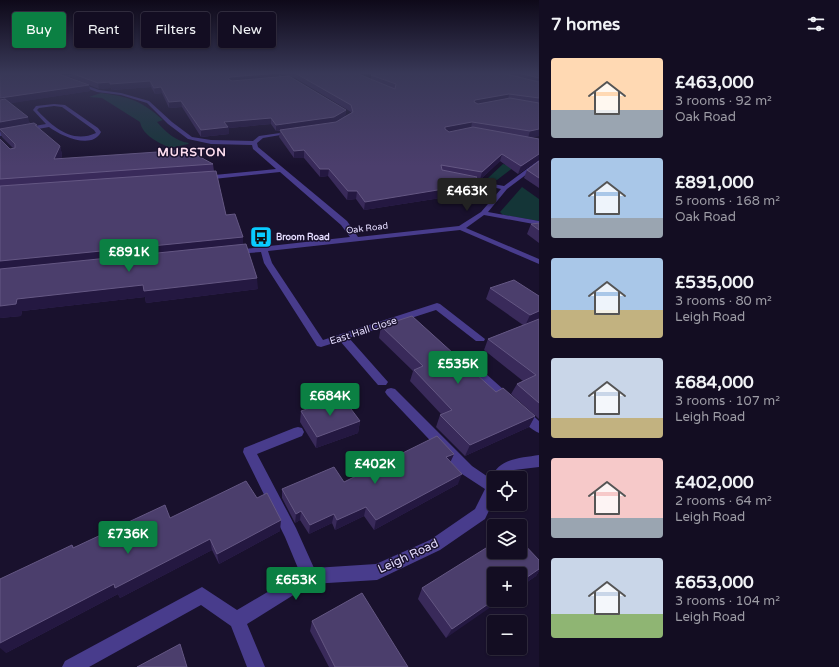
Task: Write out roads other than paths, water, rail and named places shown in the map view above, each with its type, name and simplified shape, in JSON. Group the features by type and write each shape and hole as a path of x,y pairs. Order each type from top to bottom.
{"street":[{"path":"150,104 170,124 190,138 211,142 254,143 261,137 299,131"},
{"path":"50,105 63,106 99,132 95,137 70,138 50,125 35,110 38,107 50,105"},
{"path":"1,134 50,125"},
{"path":"254,143 256,148 344,223 356,240"},
{"name":"Oak Road","path":"226,253 462,228 483,213 505,188 539,162"},
{"path":"530,169 539,170"},
{"path":"196,179 282,170"},
{"path":"452,176 505,188"},
{"path":"483,213 502,218 539,224"},
{"path":"462,228 539,262"},
{"name":"East Hall Close","path":"264,249 268,263 321,344 437,306 480,339"},
{"path":"342,337 382,382"},
{"path":"464,360 539,428"},
{"path":"391,392 467,470 487,479"},
{"path":"298,432 249,452 291,533 309,576"},
{"name":"Leigh Road","path":"505,471 510,465 539,461"},
{"name":"Leigh Road","path":"238,620 309,576 377,572 436,545 480,514 487,500"},
{"path":"71,667 202,595 238,620 256,667"}],"place":[{"name":"Broom Road","path":"261,237"}],"district":[{"name":"MURSTON","path":"192,152"}]}
